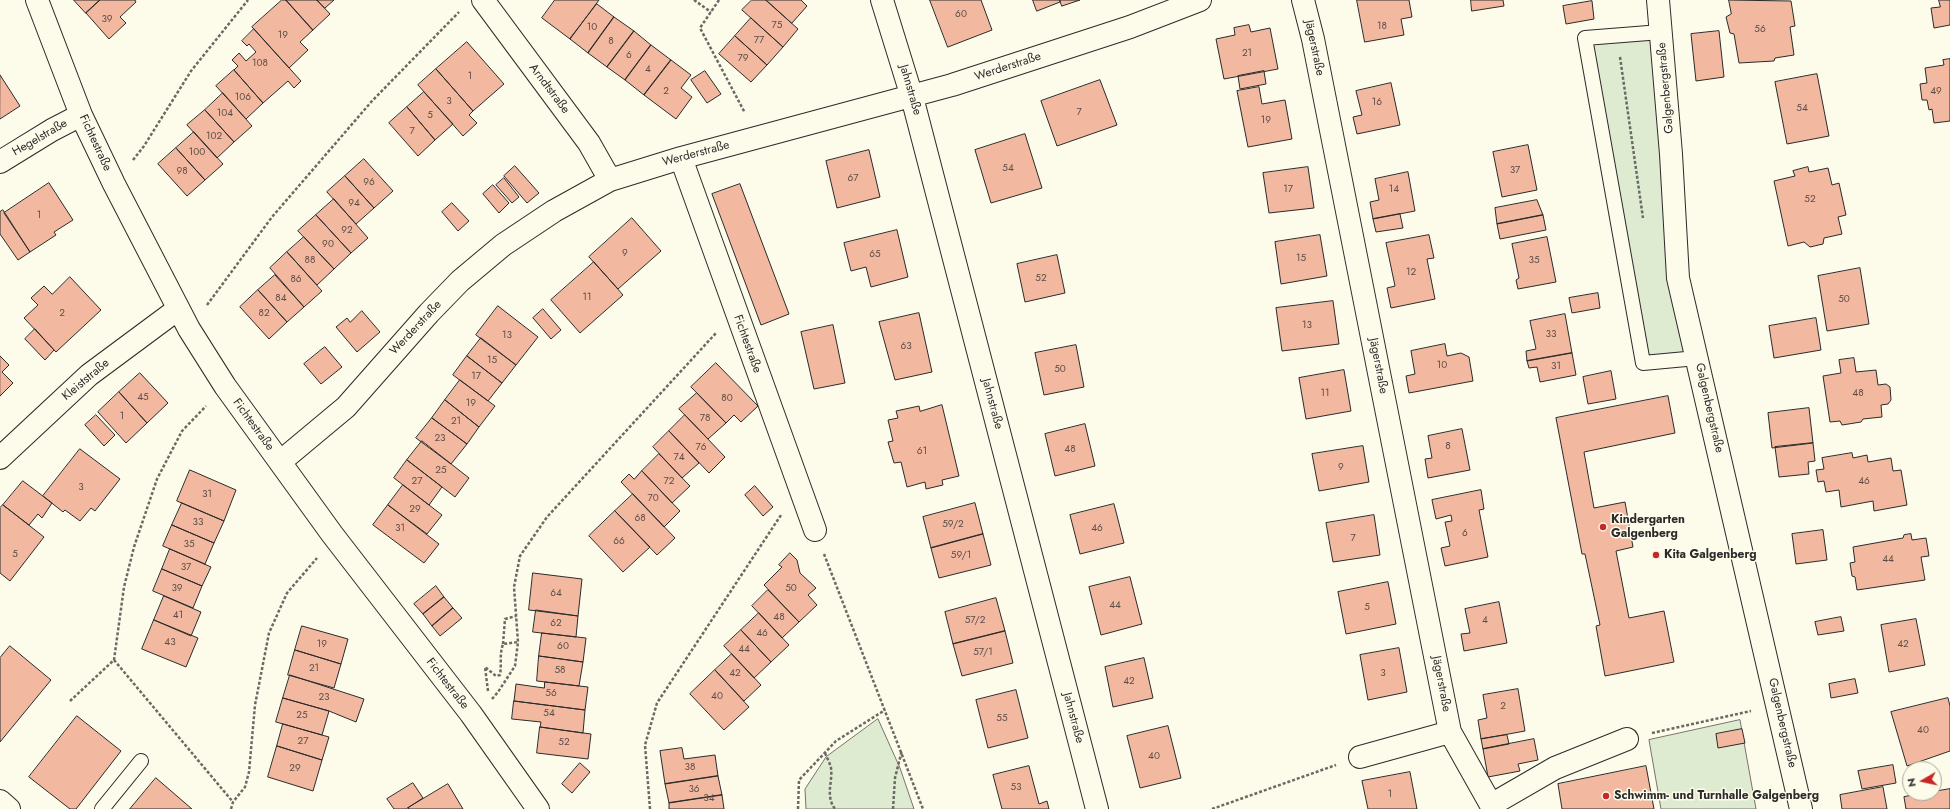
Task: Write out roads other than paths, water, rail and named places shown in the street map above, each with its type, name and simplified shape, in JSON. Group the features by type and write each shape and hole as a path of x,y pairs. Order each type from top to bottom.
{"street":[{"name":"Fichtestraße","path":"37,0 81,115 114,184 189,329 225,386 335,538 471,714 538,809"},
{"name":"Arndtstraße","path":"483,0 589,143 610,180"},
{"name":"Jahnstraße","path":"882,0 912,97 1097,809"},
{"name":"Werderstraße","path":"280,462 346,407 429,313 460,282 510,241 561,207 610,180 681,158 912,97 1130,27 1200,0"},
{"name":"Jägerstraße","path":"1303,0 1313,39 1450,732 1488,807 1555,768 1626,739"},
{"name":"Galgenbergstraße","path":"1658,0 1671,154 1678,278 1801,809"},
{"name":"Hegelstraße","path":"0,162 52,130 81,115"},
{"name":"Fichtestraße","path":"681,158 815,530"},
{"name":"Kleiststraße","path":"0,458 89,375 178,309"},
{"path":"1360,757 1450,732"},
{"path":"0,802 9,809"}],"lane":[{"path":"1661,32 1585,38 1643,363 1697,358"},
{"path":"102,809 141,761"}],"place":[{"name":"Kindergarten Galgenberg","path":"1603,527"},
{"name":"Kita Galgenberg","path":"1656,555"},
{"name":"Schwimm- und Turnhalle Galgenberg","path":"1606,796"}]}
